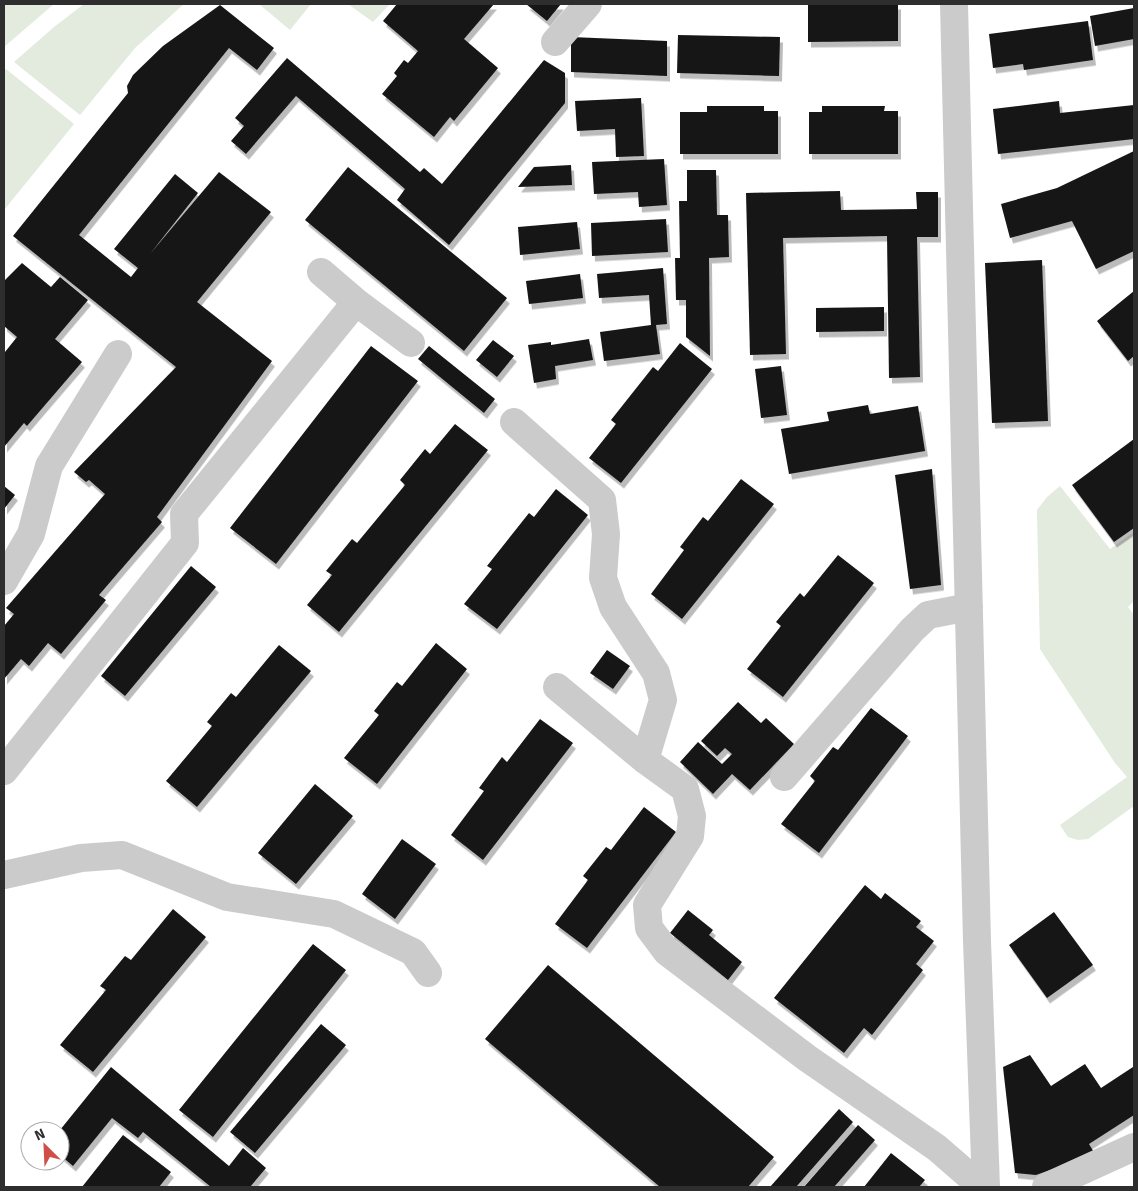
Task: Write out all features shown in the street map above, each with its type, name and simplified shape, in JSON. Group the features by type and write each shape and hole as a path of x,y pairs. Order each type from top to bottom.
{"street":[{"path":"555,42 588,4"},
{"path":"954,4 977,941 986,1187"},
{"path":"321,272 356,302 411,343"},
{"path":"4,771 185,543 184,514 356,302"},
{"path":"4,581 31,534 49,466 118,354"},
{"path":"514,422 602,500 606,534 603,578 613,607 656,673 663,700 645,760"},
{"path":"784,778 912,630 928,615 969,607"},
{"path":"558,687 645,760 685,789 692,816 690,836 646,905 649,928 667,952 807,1058 937,1148 982,1187"},
{"path":"4,875 81,858 122,856 227,896 334,914 413,952 428,973"},
{"path":"1046,1187 1134,1147"}],"shaded area":[{"path":"4,4 54,4 4,47"},
{"path":"84,4 184,4 135,48 80,115 14,62"},
{"path":"259,4 311,4 290,30"},
{"path":"348,4 390,4 373,22"},
{"path":"6,69 74,124 4,210 4,71"},
{"path":"1060,486 1110,549 1134,532 1134,601 1128,607 1134,615 1134,806 1088,839 1078,840 1068,837 1060,825 1127,777 1115,763 1040,649 1037,510 1047,497"}],"building":[{"path":"397,4 494,4 464,39 498,68 454,121 450,117 434,137 382,94 397,76 394,73 404,60 408,63 418,51 383,21"},
{"path":"526,4 561,4 547,21"},
{"path":"808,4 898,4 898,41 808,42"},
{"path":"220,5 274,48 257,70 229,48 79,235 131,277 138,268 114,249 175,174 198,193 150,254 219,172 271,212 197,302 272,361 157,517 162,522 99,595 106,600 61,654 48,643 29,666 21,659 4,679 4,626 14,614 6,608 105,494 89,480 86,482 74,472 176,367 13,236 128,93 127,86 133,75 163,46"},
{"path":"1134,8 1134,39 1095,46 1090,16"},
{"path":"1088,21 1093,60 1024,70 1023,64 993,68 989,34"},
{"path":"678,35 780,37 779,76 677,73"},
{"path":"571,37 667,41 667,76 571,72"},
{"path":"287,58 420,172 424,168 442,184 544,60 565,73 565,103 449,245 397,200 405,189 296,96 246,154 231,141 244,126 235,118"},
{"path":"641,98 644,156 616,157 615,129 577,131 575,101"},
{"path":"1059,101 1060,113 1134,105 1134,139 998,154 993,109"},
{"path":"707,106 764,106 764,111 778,111 778,154 680,154 680,112 707,112"},
{"path":"822,106 885,106 884,111 898,111 898,154 809,154 809,112 822,112"},
{"path":"1134,151 1134,251 1096,269 1072,221 1010,238 1001,204 1057,188"},
{"path":"664,159 667,205 639,207 638,192 594,194 592,162"},
{"path":"571,165 572,185 518,187 534,167"},
{"path":"348,167 507,298 464,351 305,220"},
{"path":"687,170 716,170 717,215 728,215 729,257 709,258 710,356 686,337 686,300 676,300 675,258 680,258 679,201 687,201"},
{"path":"840,191 841,210 917,209 916,192 938,192 938,237 917,237 920,377 889,378 887,236 783,238 786,354 750,355 746,193"},
{"path":"666,219 668,252 592,256 591,223"},
{"path":"577,222 580,249 520,255 518,227"},
{"path":"1042,260 1048,421 992,423 985,263"},
{"path":"22,263 51,287 60,277 88,300 55,339 82,362 27,426 24,423 4,447 4,350 5,352 17,337 4,326 4,281"},
{"path":"663,268 667,324 656,325 660,354 604,361 600,332 651,325 649,295 599,298 597,274"},
{"path":"580,274 583,298 529,304 526,281"},
{"path":"1134,291 1134,356 1128,361 1097,321"},
{"path":"884,307 884,331 816,332 816,308"},
{"path":"589,339 593,360 555,366 556,379 534,383 528,345 551,342 551,345"},
{"path":"493,340 514,356 497,377 476,360"},
{"path":"680,343 712,369 621,483 589,458 616,424 611,420 653,367 658,371"},
{"path":"371,346 418,381 276,564 230,528"},
{"path":"429,346 495,399 484,413 418,359"},
{"path":"781,366 787,415 761,418 755,369"},
{"path":"868,405 870,414 918,406 925,451 789,474 781,429 829,421 827,412"},
{"path":"455,424 488,450 339,632 307,605 332,575 326,571 352,539 357,543 405,485 400,480 425,449 430,454"},
{"path":"1134,439 1134,528 1114,542 1072,485"},
{"path":"932,469 941,585 910,589 895,475"},
{"path":"741,479 774,504 682,619 651,594 684,550 680,547 703,517 708,521"},
{"path":"4,486 15,495 4,509"},
{"path":"556,489 588,515 497,629 464,604 492,569 487,566 529,513 534,517"},
{"path":"838,555 874,583 783,697 747,669 781,626 776,622 800,593 804,597"},
{"path":"191,566 216,587 125,696 101,676"},
{"path":"436,643 467,669 377,784 344,758 379,715 374,711 397,682 402,686"},
{"path":"279,645 311,671 197,807 166,781 212,726 207,722 231,693 236,697"},
{"path":"607,650 630,666 613,689 590,673"},
{"path":"738,702 761,723 766,718 794,744 750,790 732,774 713,794 680,762 698,742 722,764 732,754 725,748 717,756 701,741"},
{"path":"871,708 908,736 819,853 781,824 815,781 810,776 833,747 838,750"},
{"path":"540,719 573,743 483,860 451,835 484,791 479,788 502,757 507,762"},
{"path":"315,784 353,816 296,884 258,853"},
{"path":"644,807 676,832 587,948 555,924 588,880 583,876 606,847 611,850"},
{"path":"402,839 436,864 395,919 362,894"},
{"path":"865,885 881,899 885,893 921,921 916,927 934,941 916,964 923,970 872,1035 864,1028 844,1053 774,998"},
{"path":"173,909 206,937 93,1072 60,1045 106,990 100,986 125,956 131,960"},
{"path":"688,910 713,930 709,935 742,962 728,980 670,933"},
{"path":"1054,912 1093,965 1047,998 1009,945"},
{"path":"313,944 346,970 213,1137 179,1110"},
{"path":"548,965 774,1157 748,1187 660,1187 485,1039"},
{"path":"321,1024 346,1045 255,1153 230,1132"},
{"path":"1030,1055 1051,1086 1085,1064 1101,1088 1133,1067 1134,1070 1134,1115 1089,1144 1095,1154 1036,1175 1015,1173 1003,1067"},
{"path":"111,1067 229,1166 243,1148 266,1168 250,1187 211,1187 143,1132 138,1138 112,1118 73,1166 70,1163 70,1121 67,1121"},
{"path":"839,1109 853,1122 796,1187 770,1187"},
{"path":"858,1125 875,1140 834,1187 804,1187"},
{"path":"123,1135 171,1172 159,1187 82,1187"},
{"path":"891,1153 925,1180 919,1187 864,1187"}]}
